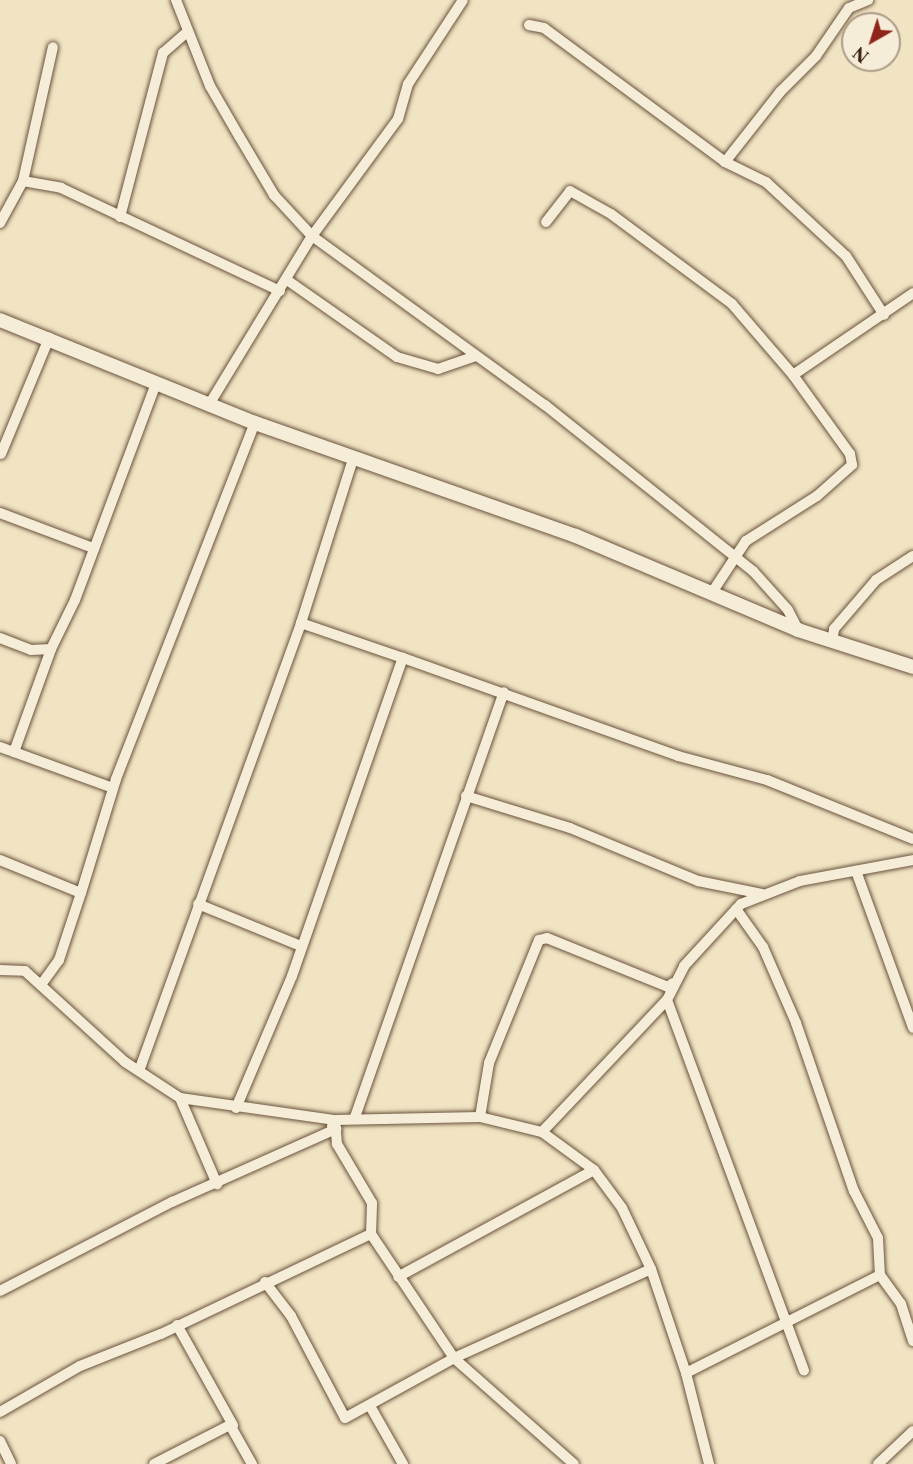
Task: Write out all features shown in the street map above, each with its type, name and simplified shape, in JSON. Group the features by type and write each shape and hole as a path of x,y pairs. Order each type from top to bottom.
{"street":[{"path":"176,0 210,86 274,195 312,236 476,356 735,557 788,610 798,630"},
{"path":"210,403 312,236 398,119 408,84 463,0"},
{"path":"725,162 780,92 816,56 849,8 868,0"},
{"path":"529,25 544,28 725,162 766,182 846,256 884,315"},
{"path":"120,217 163,53 188,31"},
{"path":"0,223 23,181 53,47"},
{"path":"23,181 61,188 280,291"},
{"path":"546,222 570,191 611,214 732,304 793,375 850,454 852,465 817,496 755,534 735,557 711,594"},
{"path":"287,280 397,357 438,369 476,356"},
{"path":"793,375 884,315 913,293"},
{"path":"0,320 255,423 576,536 798,630 913,667"},
{"path":"1,454 49,338"},
{"path":"14,752 51,649 93,548 156,383"},
{"path":"41,985 59,960 113,788 255,423"},
{"path":"139,1071 301,623 354,456"},
{"path":"0,513 93,548"},
{"path":"832,642 834,629 876,580 913,556"},
{"path":"301,623 504,692 678,756 767,780 913,839"},
{"path":"0,638 31,650 51,649"},
{"path":"236,1108 301,946 403,658"},
{"path":"355,1117 504,692"},
{"path":"0,747 113,788"},
{"path":"466,796 570,828 698,881 762,894"},
{"path":"0,860 81,893"},
{"path":"480,1118 489,1063 538,940 547,938 668,987 736,909 762,894 913,860"},
{"path":"856,871 913,1028"},
{"path":"198,904 301,946"},
{"path":"736,909 763,947 796,1023 854,1191 878,1238 879,1275 901,1304 913,1341"},
{"path":"0,970 25,971 139,1071 180,1098 236,1108 320,1118 335,1124"},
{"path":"542,1132 666,1000 673,983"},
{"path":"666,1000 804,1371"},
{"path":"180,1098 217,1184"},
{"path":"0,1291 335,1124 355,1117 405,1121 480,1118 542,1132 594,1170 622,1208 651,1269 686,1373 709,1464"},
{"path":"335,1124 337,1144 372,1203 371,1234 454,1358 574,1464"},
{"path":"398,1277 594,1170"},
{"path":"0,1412 80,1366 177,1325 371,1234"},
{"path":"265,1282 291,1316 345,1418 454,1358 651,1269"},
{"path":"686,1373 784,1320 879,1275"},
{"path":"177,1325 252,1464"},
{"path":"370,1406 403,1464"},
{"path":"154,1464 188,1443 233,1425"},
{"path":"878,1464 913,1431"},
{"path":"0,1441 11,1464"}]}
